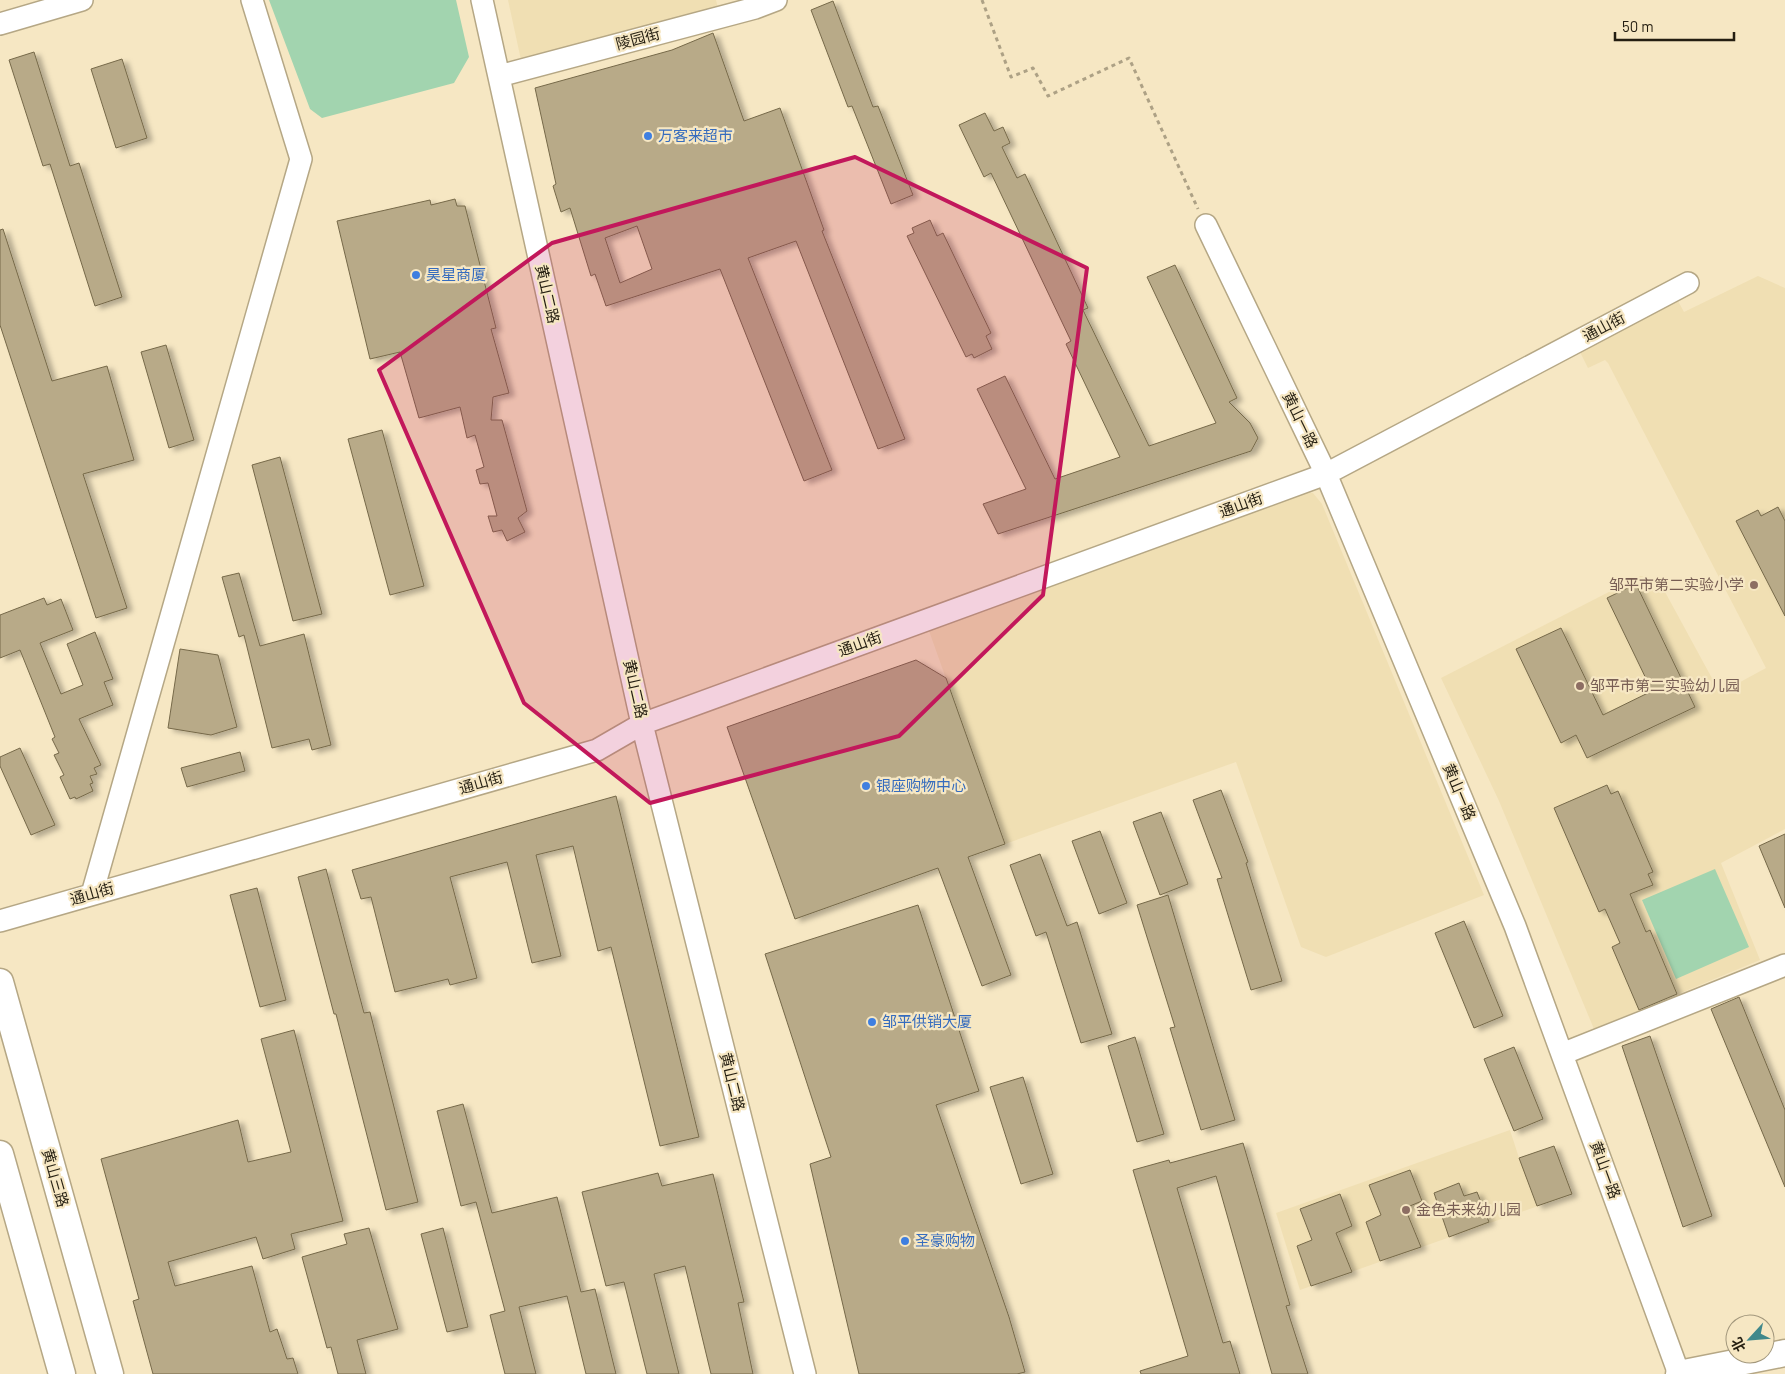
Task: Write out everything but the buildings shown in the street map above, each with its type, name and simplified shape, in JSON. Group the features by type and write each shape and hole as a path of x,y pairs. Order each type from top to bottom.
{"main road":[{"name":"黄山三路","path":"0,982 110,1374"},
{"path":"0,1154 62,1374"},
{"path":"1679,1374 1785,1353"}],"street":[{"path":"0,24 82,0"},
{"path":"92,894 301,159 252,0"},
{"name":"黄山二路","path":"482,0 642,724 805,1374"},
{"name":"陵园街","path":"499,76 746,10 776,0"},
{"name":"黄山一路","path":"1206,225 1326,474 1515,926 1679,1374"},
{"name":"通山街","path":"0,920 597,750 642,724 1326,474 1688,283"},
{"path":"1562,1054 1785,965"}],"path":[{"path":"982,0 1011,77 1033,68 1048,96 1129,58 1206,225"}],"highlighted area":[{"path":"855,157 1087,268 1043,595 899,736 650,803 524,703 379,370 552,243"}],"shaded area":[{"path":"508,0 716,0 718,9 521,60"},
{"name":"邹平市第二实验小学","path":"1758,276 1785,288 1785,829 1721,863 1760,960 1594,1029 1499,801 1441,678 1640,576 1658,579 1720,693 1766,668 1608,363 1605,360 1588,368 1580,352 1678,301 1684,312"},
{"path":"1300,491 1313,493 1322,504 1484,895 1326,957 1301,947 1236,762 1005,844 928,628"},
{"name":"金色未来幼儿园","path":"1510,1130 1519,1158 1554,1146 1572,1194 1300,1290 1276,1213"}],"green space":[{"path":"269,0 456,0 469,57 454,83 322,118 310,109"},
{"path":"1715,869 1749,947 1676,979 1642,900"}],"place":[{"name":"万客来超市","path":"648,136"},
{"name":"昊星商厦","path":"416,275"},
{"name":"邹平市第二实验小学","path":"1754,585"},
{"name":"邹平市第二实验幼儿园","path":"1580,686"},
{"name":"银座购物中心","path":"866,786"},
{"name":"邹平供销大厦","path":"872,1022"},
{"name":"金色未来幼儿园","path":"1406,1210"},
{"name":"圣豪购物","path":"905,1241"}]}
